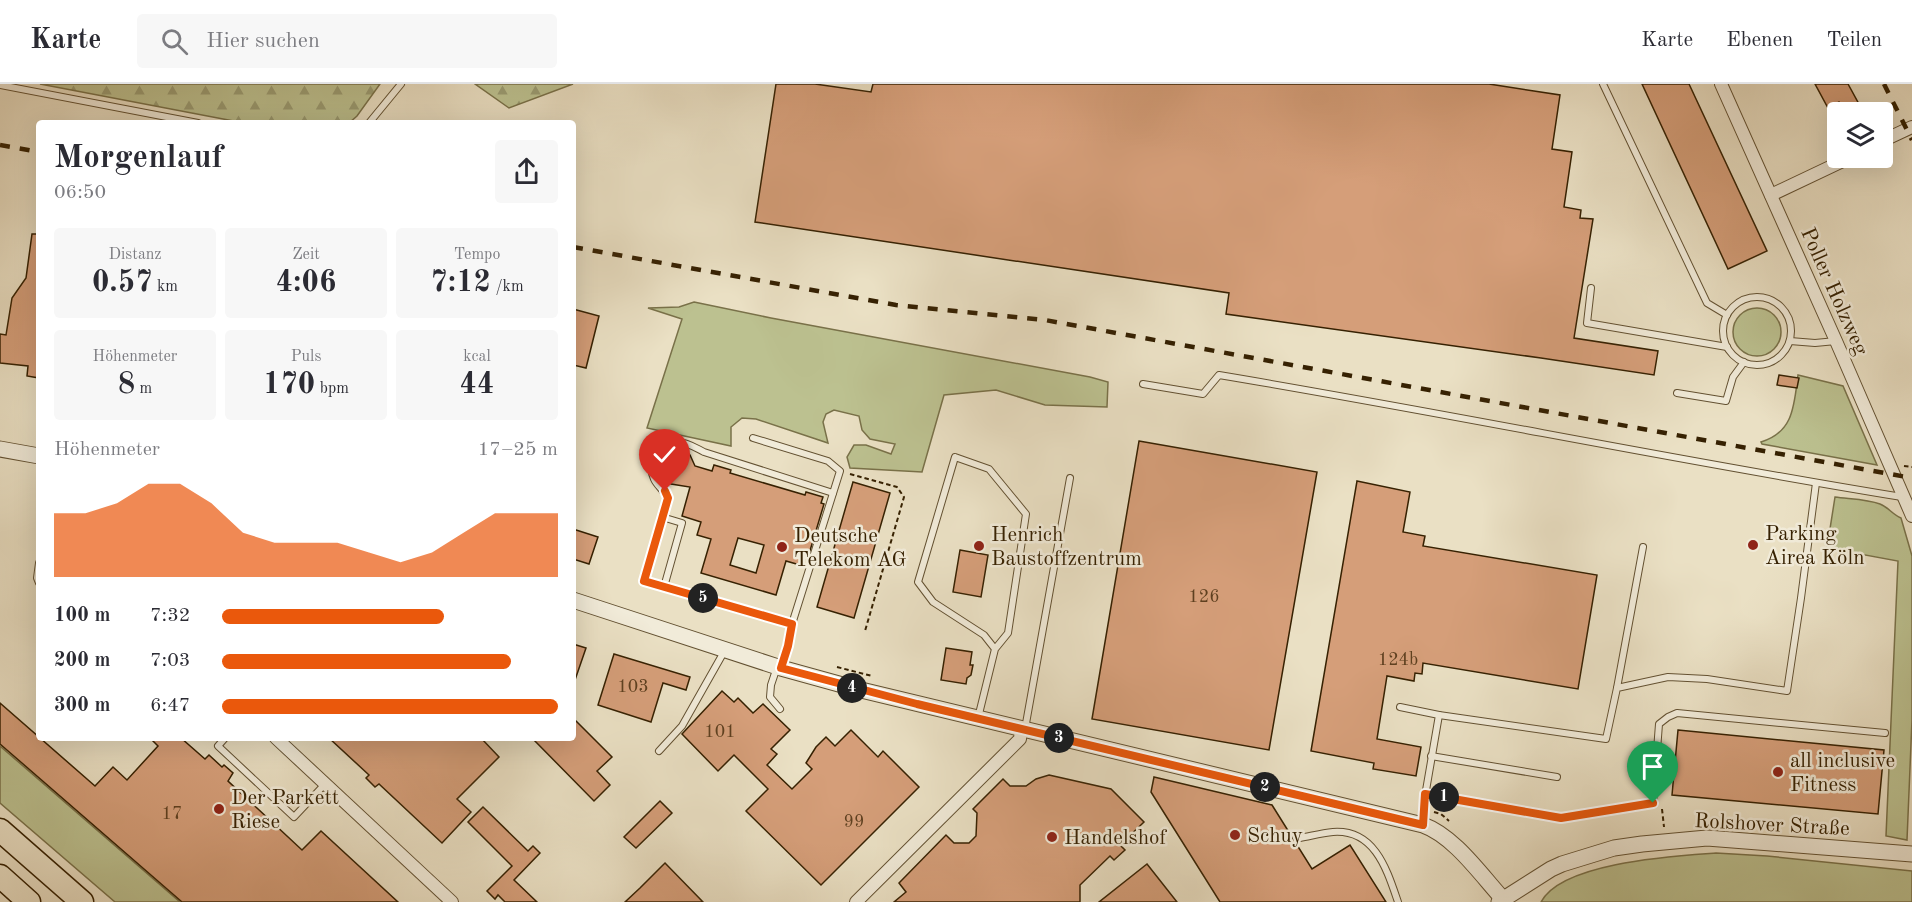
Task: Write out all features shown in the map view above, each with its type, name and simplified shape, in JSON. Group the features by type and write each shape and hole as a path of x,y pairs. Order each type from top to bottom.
{"highway":[{"path":"0,830 82,902"},
{"path":"0,876 29,902"},
{"path":"64,887 89,902"}],"street":[{"name":"Poller Holzweg","path":"1721,84 1912,516"},
{"path":"1893,136 1912,127"},
{"path":"1771,195 1828,168"},
{"path":"0,449 36,455"},
{"path":"576,601 779,667 857,689 1423,825 1434,829 1448,840 1503,901"},
{"path":"855,902 1020,739 1023,729"},
{"path":"279,741 452,902"},
{"name":"Rolshover Straße","path":"1503,901 1562,864 1614,848 1666,842 1707,838 1912,855"}],"lane":[{"path":"371,120 401,84"},
{"path":"1603,84 1707,303 1727,315"},
{"path":"0,85 182,120"},
{"path":"1591,288 1587,323 1727,347"},
{"path":"1765,297 1784,309 1789,319 1790,341 1785,351 1777,359 1767,364 1755,365 1734,356 1727,347 1723,326 1734,306 1743,300 1765,297"},
{"path":"1790,341 1815,343 1836,341"},
{"path":"1677,393 1726,400 1733,377 1744,362"},
{"path":"1143,384 1203,394 1219,375 1904,497"},
{"path":"753,438 828,461 840,471 792,624 788,646 771,685 770,697 780,709"},
{"path":"792,624 644,581 668,498 665,491 654,481 652,461 661,448 677,442 833,493"},
{"path":"978,719 995,649 1008,633 1026,514 990,469 955,457 918,582 933,602 984,634 995,649"},
{"path":"1023,729 1070,478"},
{"path":"1617,688 1668,677 1707,679 1787,691 1816,483"},
{"path":"662,517 682,523 664,587"},
{"path":"1400,708 1606,739 1643,547"},
{"path":"659,751 682,726 725,649"},
{"path":"1425,794 1561,818 1653,803 1659,724 1677,713 1885,733"},
{"path":"1423,825 1425,794 1439,715"},
{"path":"222,741 218,746 294,817 325,784"},
{"path":"1431,756 1557,777"},
{"path":"1300,838 1334,832 1352,833 1375,850 1384,863 1398,902"}],"path":[{"path":"840,471 897,487 904,497 865,631"},
{"path":"1653,803 1662,809 1666,842"}],"green space":[{"path":"40,84 380,84 352,120 228,120"},
{"path":"475,84 573,84 509,108"},
{"path":"694,302 1090,377 1108,382 1107,407 1045,405 996,390 944,395 922,472 850,468 847,457 854,445 866,445 891,454 895,444 870,439 862,430 859,416 834,410 826,414 823,422 828,443 756,419 742,418 731,427 731,446 647,428 682,319 648,308 679,307"},
{"path":"1752,308 1762,308 1777,318 1781,332 1777,346 1771,352 1762,356 1752,356 1737,346 1733,337 1733,327 1743,312"},
{"path":"1798,375 1843,386 1877,465 1762,444 1761,442 1780,432 1786,424 1793,407"},
{"path":"1835,497 1875,502 1901,518 1912,556 1912,720 1907,840 1886,836 1898,561 1827,548"},
{"path":"0,746 180,902 115,902 0,803"},
{"path":"1716,853 1912,871 1912,902 1541,902 1553,889 1571,878 1595,870 1648,859"}],"building":[{"path":"776,84 815,84 871,92 873,84 1489,84 1560,95 1552,149 1572,152 1564,207 1581,210 1580,218 1593,219 1574,338 1658,351 1654,375 1226,314 1229,293 755,222"},
{"path":"1642,84 1689,84 1767,251 1728,269"},
{"path":"1815,84 1848,84 1858,102 1827,102 1827,106"},
{"path":"32,234 36,234 36,378 27,376 28,366 0,363 0,334 6,335 12,298 26,278"},
{"path":"576,310 599,316 586,368 576,366"},
{"path":"1779,375 1799,378 1797,388 1777,385"},
{"path":"1139,441 1317,472 1269,750 1092,719"},
{"path":"671,451 685,451 690,455 695,466 712,471 714,465 731,470 730,473 805,495 806,492 823,497 821,503 824,504 809,554 804,552 800,565 786,561 776,595 701,573 711,539 697,535 701,522 682,516 690,487 671,484 661,474 661,461","holes":["738,538 764,545 756,573 730,565"]},
{"path":"1357,481 1410,492 1403,532 1425,536 1423,546 1597,575 1578,689 1423,663 1422,674 1415,673 1414,681 1387,676 1377,739 1421,747 1416,776 1373,769 1374,763 1311,751"},
{"path":"853,482 890,493 854,618 817,607"},
{"path":"576,530 598,537 589,564 576,560"},
{"path":"960,550 988,555 981,597 953,592"},
{"path":"576,645 586,648 576,677"},
{"path":"946,648 972,652 970,665 973,665 966,684 941,680"},
{"path":"614,654 690,677 686,690 663,683 651,722 598,705"},
{"path":"722,691 734,702 738,698 753,713 763,704 790,730 771,749 777,754 767,765 792,789 812,769 806,763 816,747 826,737 835,746 851,730 878,757 883,751 919,787 821,885 746,811 768,789 734,755 718,771 682,734"},
{"path":"0,703 36,734 36,741 43,741 95,786 113,767 127,780 158,746 153,741 184,741 205,759 209,755 233,773 228,781 302,850 321,831 398,902 182,902 0,744"},
{"path":"576,721 612,757 597,771 610,785 594,801 535,741 576,741"},
{"name":"all inclusive Fitness","path":"1678,730 1884,750 1878,814 1672,795"},
{"path":"332,741 484,741 499,757 457,799 471,812 442,843 379,784 375,787 366,778 369,775"},
{"name":"Handelshof","path":"1049,775 1111,789 1144,822 1120,845 1125,850 1114,860 1110,856 1080,885 1080,902 894,902 906,892 899,883 946,835 954,843 969,843 976,836 977,813 973,809 1003,779 1010,786 1026,786 1036,779"},
{"name":"Schuy","path":"1154,777 1272,805 1312,869 1350,845 1386,902 1220,902 1151,792"},
{"path":"660,801 672,813 636,848 624,837"},
{"path":"483,807 528,851 533,846 540,853 514,880 537,902 505,902 498,895 495,899 487,891 512,866 468,822"},
{"path":"665,863 703,902 625,902 640,888"},
{"path":"1147,864 1177,902 1099,902"}],"railway":[{"path":"1884,84 1912,140"},
{"path":"0,145 36,151"},
{"path":"576,248 896,305 1045,320 1912,478"}],"place":[{"name":"Parking Airea Köln","path":"1753,545"},
{"name":"Henrich Baustoffzentrum","path":"979,546"},
{"name":"Deutsche Telekom AG","path":"782,547"},
{"name":"all inclusive Fitness","path":"1778,772"},
{"name":"Der Parkett Riese","path":"219,809"},
{"name":"Schuy","path":"1235,835"},
{"name":"Handelshof","path":"1052,837"}],"route":[{"path":"665,491 668,498 644,581 792,624 781,668 917,704 1423,825 1425,794 1561,818 1653,803"}]}
